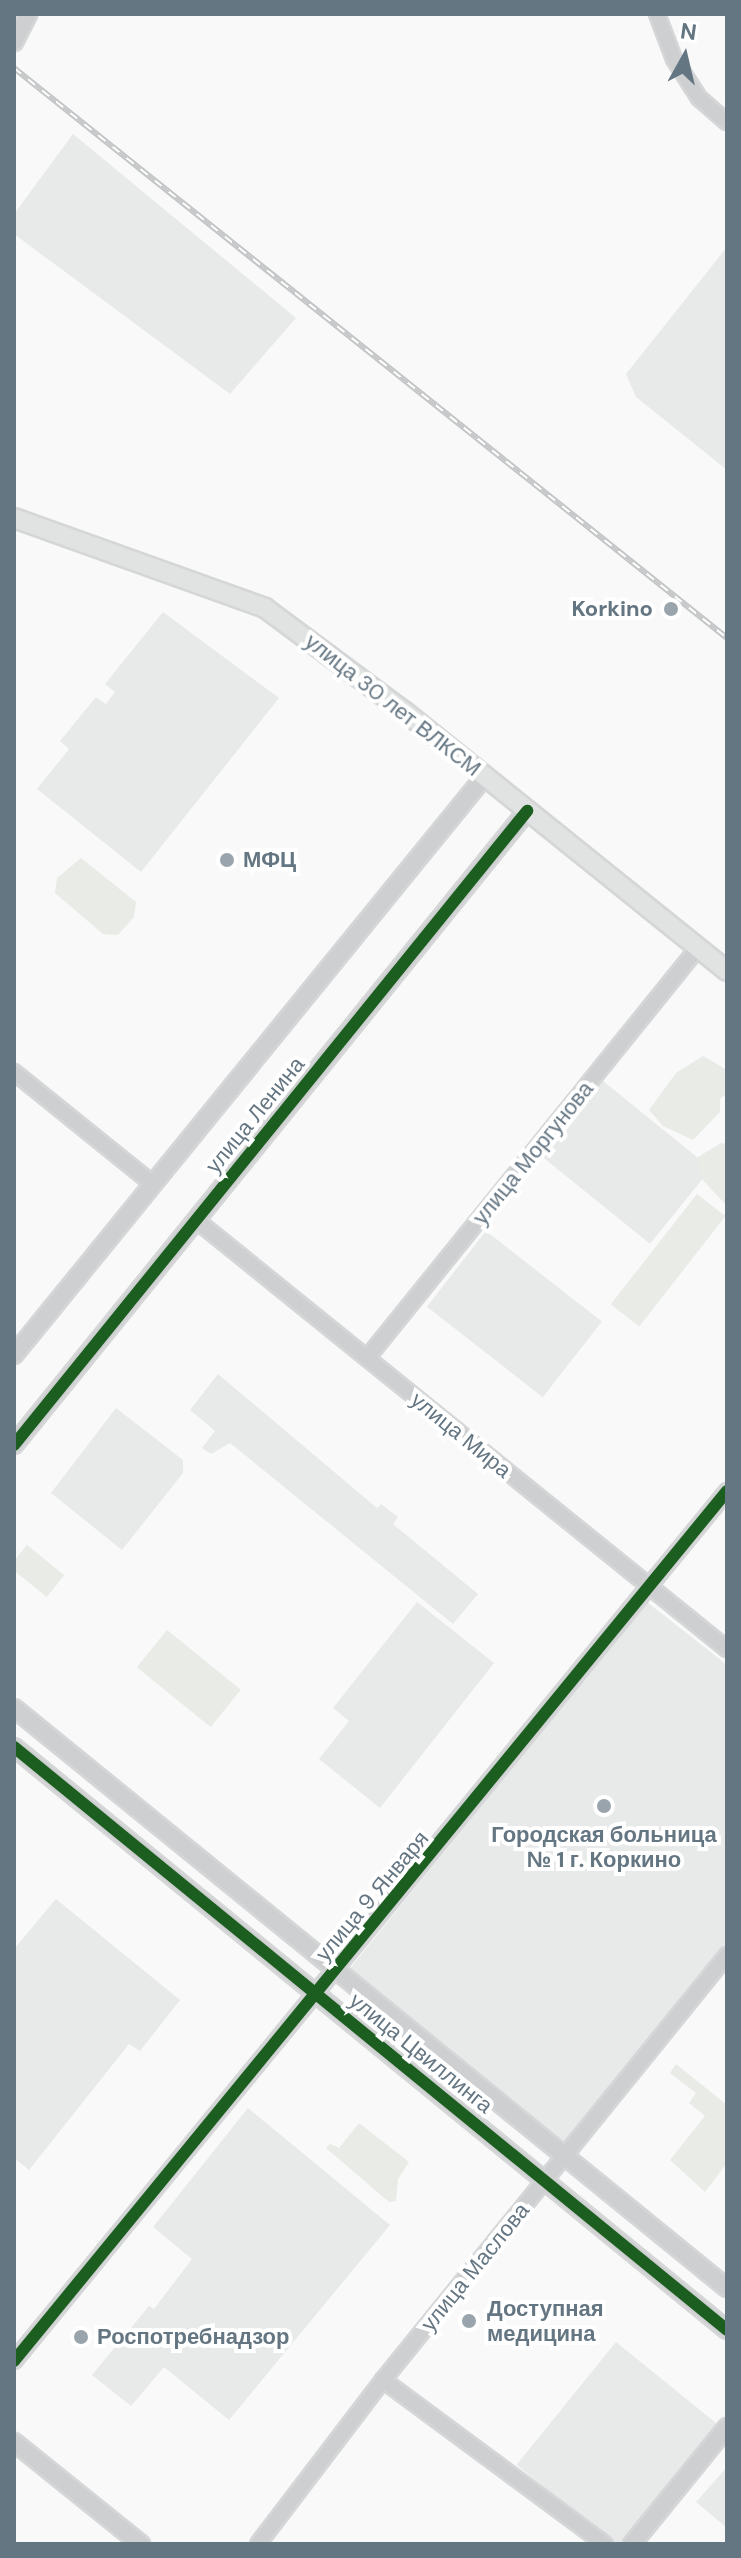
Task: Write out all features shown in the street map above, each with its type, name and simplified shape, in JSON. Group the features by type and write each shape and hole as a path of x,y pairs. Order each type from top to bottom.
{"main road":[{"name":"улица 30 лет ВЛКСМ","path":"14,518 265,608 484,777 727,971"}],"street":[{"path":"14,42 28,14"},
{"path":"657,14 674,59 699,98 727,122"},
{"name":"улица Ленина","path":"14,1355 484,777"},
{"name":"улица Ленина","path":"14,1445 527,811"},
{"name":"улица Моргунова","path":"367,1358 698,948"},
{"path":"14,1072 153,1184"},
{"name":"улица Мира","path":"196,1220 727,1649"},
{"name":"улица 9 Января","path":"14,2361 315,1993 338,1971 727,1491"},
{"name":"улица Цвиллинга","path":"14,1708 727,2288"},
{"name":"улица Цвиллинга","path":"14,1747 547,2178 727,2330"},
{"name":"улица Маслова","path":"258,2544 383,2380 727,1955"},
{"path":"383,2380 605,2544"},
{"path":"632,2544 727,2427"},
{"path":"14,2442 141,2544"}],"shaded area":[{"path":"73,134 296,318 230,394 14,234 14,214"},
{"path":"727,247 727,470 636,397 626,374"},
{"path":"163,612 279,698 141,872 37,789 69,749 60,741 96,697 106,704 115,692 105,684"},
{"path":"81,858 136,902 134,917 118,935 103,934 55,893 57,878"},
{"path":"703,1056 727,1070 727,1093 720,1099 720,1112 693,1140 663,1126 649,1110 676,1073"},
{"path":"603,1081 711,1168 650,1244 542,1156"},
{"path":"721,1143 727,1144 727,1206 698,1175 698,1157"},
{"path":"697,1194 725,1216 639,1326 611,1304"},
{"path":"486,1231 602,1322 543,1397 427,1307"},
{"path":"218,1374 377,1508 381,1504 398,1517 393,1524 478,1594 453,1624 230,1443 211,1454 202,1448 215,1431 190,1410"},
{"path":"116,1408 183,1460 183,1473 122,1550 51,1493"},
{"path":"27,1545 64,1575 47,1597 14,1571 14,1561"},
{"path":"417,1602 494,1663 380,1808 319,1759 349,1721 333,1708"},
{"name":"Городская больница № 1 г. Коркино","path":"647,1602 727,1665 727,1946 561,2146 347,1972"},
{"path":"167,1630 241,1690 211,1727 137,1667"},
{"path":"56,1899 180,2000 140,2051 129,2044 29,2170 14,2158 14,1949"},
{"path":"676,2064 727,2105 727,2163 705,2192 670,2160 705,2116 689,2103 696,2093 670,2073"},
{"path":"248,2108 390,2225 229,2420 164,2367 131,2406 92,2375 149,2306 154,2309 192,2259 153,2227"},
{"path":"359,2123 409,2162 398,2179 396,2201 389,2202 326,2148 330,2144 339,2148"},
{"path":"616,2342 722,2428 629,2544 614,2544 517,2465"},
{"path":"727,2467 727,2528 696,2502"}],"railway":[{"path":"14,68 727,638"}],"cycle path":[{"path":"14,1445 527,811"},
{"path":"14,2361 727,1491"},
{"path":"14,1747 727,2330"}],"place":[{"name":"Korkino","path":"671,609"},
{"name":"МФЦ","path":"227,860"},
{"name":"Городская больница № 1 г. Коркино","path":"604,1806"},
{"name":"Доступная медицина","path":"469,2321"},
{"name":"Роспотребнадзор","path":"81,2337"}]}
